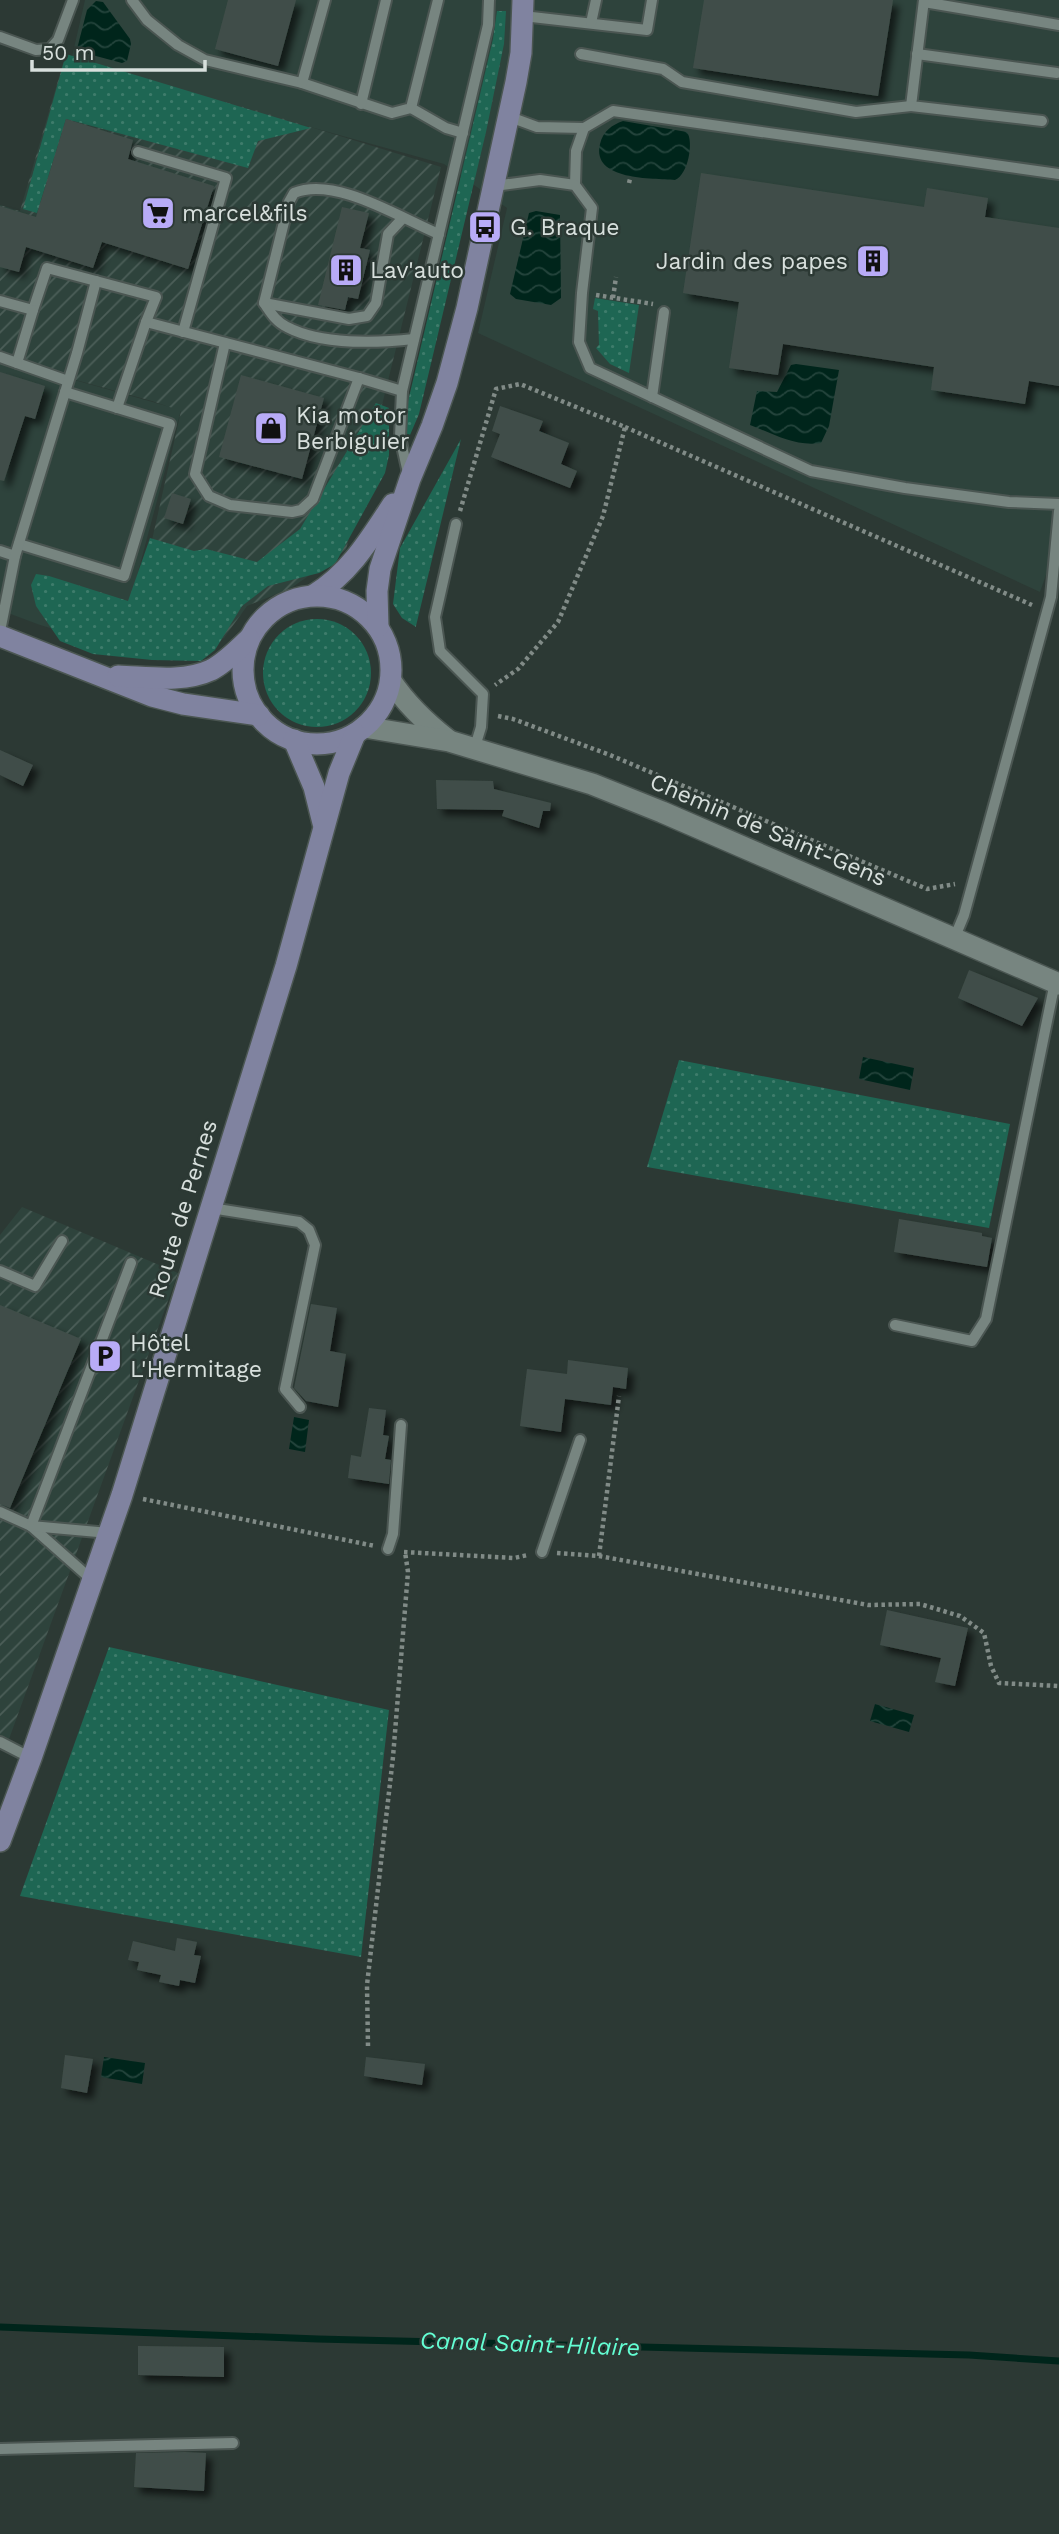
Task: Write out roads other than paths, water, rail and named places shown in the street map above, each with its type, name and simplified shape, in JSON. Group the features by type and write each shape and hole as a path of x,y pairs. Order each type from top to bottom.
{"main road":[{"path":"379,627 377,591 380,569 410,479 447,383 467,308 510,117 521,53 523,8"},
{"path":"314,595 340,578 363,550 410,479"},
{"path":"314,595 343,600 369,616 379,627 391,662 391,681 382,707 360,730 325,743 294,740 274,730 250,702 243,670 244,654 260,621 275,608 294,599 314,595"},
{"path":"0,634 152,696 183,704 259,715"},
{"path":"106,676 193,676 211,670 249,639"},
{"name":"Route de Pernes","path":"0,1841 122,1495 286,966 342,765 360,730"},
{"name":"Route de Pernes","path":"294,740 314,787 323,827"}],"street":[{"name":"Chemin de Saint-Gens","path":"391,681 422,720 449,741"},
{"name":"Chemin de Saint-Gens","path":"360,730 449,741 592,784 1057,983"}],"lane":[{"path":"0,37 36,50 50,49 58,40 73,0"},
{"path":"132,0 147,20 178,45 205,60 302,83 392,113 411,108 446,128 463,133"},
{"path":"302,83 325,0"},
{"path":"361,104 386,0"},
{"path":"411,108 438,0"},
{"path":"410,479 400,437 402,391 488,25 489,0"},
{"path":"591,23 596,0"},
{"path":"523,8 591,23 647,30 652,0"},
{"path":"911,106 924,1 1059,25"},
{"path":"581,54 663,69 682,82 856,112 911,106 1042,121"},
{"path":"917,54 1058,73"},
{"path":"510,117 537,127 584,128 613,111 1059,174"},
{"path":"584,128 576,151 575,185 592,208 579,342 590,368 811,471 905,488 1009,502 1059,504"},
{"path":"138,152 226,178 183,331"},
{"path":"494,187 540,180 575,185"},
{"path":"414,339 385,342 327,339 288,328 275,319 264,303 289,202 294,192 305,188 346,194 383,206 402,219 439,234"},
{"path":"264,303 349,319 367,316 376,303 388,234 402,219"},
{"path":"17,363 47,268 156,297 117,408"},
{"path":"0,634 17,550 96,281"},
{"path":"0,300 33,310"},
{"path":"652,397 664,312"},
{"path":"146,322 359,377 402,391"},
{"path":"225,343 195,474 209,496 230,505 292,512 301,510 313,499 359,377"},
{"path":"0,357 117,408 170,424 124,576 17,550 0,551"},
{"path":"954,939 964,915 1051,597 1059,511"},
{"path":"456,524 435,617 440,651 483,694 481,727 474,750"},
{"path":"895,1325 972,1341 986,1319 1057,983"},
{"path":"211,1208 299,1222 309,1230 315,1245 285,1388 300,1408"},
{"path":"0,1271 35,1286 62,1241"},
{"path":"31,1526 131,1263"},
{"path":"388,1549 393,1534 401,1424"},
{"path":"542,1552 580,1440"},
{"path":"0,1512 31,1526 92,1579"},
{"path":"31,1526 108,1533"},
{"path":"0,1742 31,1758"},
{"path":"0,2449 233,2443"}],"water":[{"path":"96,1 103,2 130,39 127,61 122,63 77,49 87,10"},
{"path":"623,121 687,132 690,143 688,158 680,177 675,180 626,175 605,165 600,156 601,139 608,129"},
{"path":"536,211 560,215 561,298 551,305 516,299 510,294 529,213"},
{"path":"791,365 839,370 829,426 821,443 793,441 750,425 757,391 777,392"},
{"path":"863,1057 914,1068 910,1090 859,1079"},
{"path":"294,1417 309,1420 305,1452 289,1449"},
{"path":"875,1704 914,1715 909,1732 870,1721"},
{"path":"104,2057 145,2063 142,2084 101,2077"}],"waterway":[{"name":"Canal Saint-Hilaire","path":"0,2327 318,2339 969,2355 1059,2361"}],"place":[{"name":"marcel&fils","path":"158,213"},
{"name":"G. Braque","path":"485,227"},
{"name":"Jardin des papes","path":"873,261"},
{"name":"Lav'auto","path":"346,270"},
{"name":"Kia motor Berbiguier","path":"271,428"},
{"name":"Hôtel L'Hermitage","path":"105,1356"}]}
